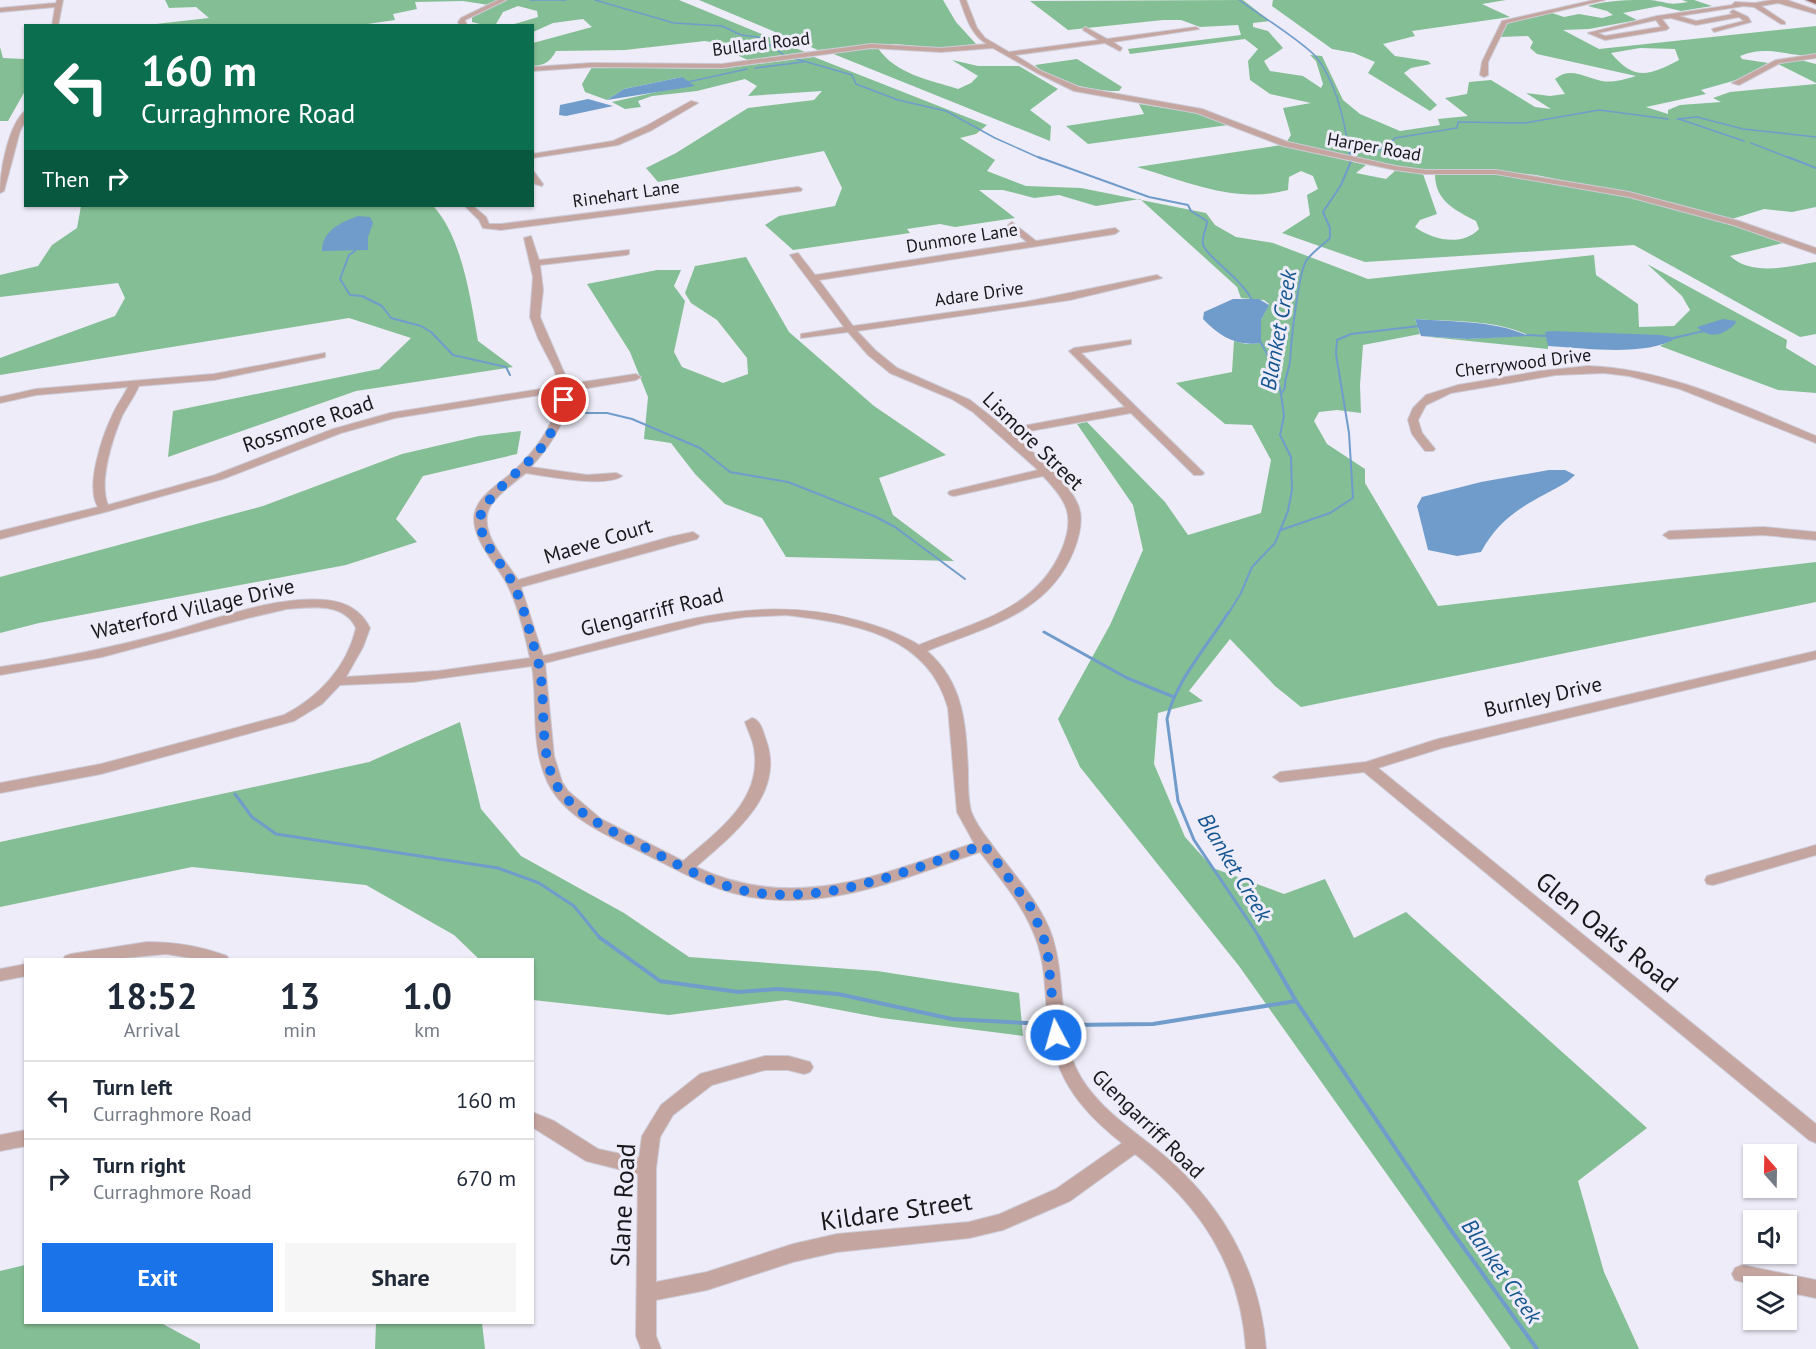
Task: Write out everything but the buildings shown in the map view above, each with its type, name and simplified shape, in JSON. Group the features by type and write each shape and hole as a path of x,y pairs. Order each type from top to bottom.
{"main road":[{"path":"1810,0 1816,3"}],"street":[{"path":"462,24 461,22 466,17 503,0"},
{"name":"Harper Road","path":"963,0 976,32 992,46 1054,80 1077,89 1207,113 1277,142 1311,151 1409,170 1496,172 1578,185 1662,203 1736,223 1816,251"},
{"path":"1484,75 1485,62 1503,22 1602,0"},
{"path":"1717,0 1742,5"},
{"path":"1657,18 1666,27 1605,38 1591,33 1657,18 1723,7 1781,1 1783,7 1791,12 1815,12"},
{"path":"1804,1 1816,3"},
{"path":"0,10 60,3 55,24"},
{"path":"1755,5 1783,23"},
{"path":"1714,30 1748,22 1740,15 1723,7"},
{"path":"1671,16 1696,22 1740,15"},
{"path":"1085,29 1120,49"},
{"path":"1006,54 1196,29"},
{"name":"Bullard Road","path":"534,69 592,65 722,66 872,46 941,50 992,46"},
{"path":"1736,83 1778,61 1816,56"},
{"path":"534,156 615,143 648,129 694,103"},
{"path":"0,191 16,131 24,122"},
{"path":"0,141 15,139"},
{"path":"534,175 539,184"},
{"name":"Rinehart Lane","path":"470,207 483,219 486,226 501,227 798,189"},
{"path":"1012,225 1033,243"},
{"name":"Dunmore Lane","path":"814,278 1115,231"},
{"path":"528,238 537,263 538,294 535,314 541,338 553,357 565,388 556,426 523,469 492,496 483,508 480,520 486,537 514,585 538,661 550,771 559,788 578,809 602,827 737,889 777,895 804,894 852,886 984,845"},
{"path":"537,263 626,252"},
{"name":"Lismore Street","path":"795,255 852,328 885,365 965,402 1044,472 1068,497 1074,508 1072,534 1058,572 1048,586 1033,599 918,650"},
{"name":"Adare Drive","path":"804,336 1000,309 1104,291 1157,278"},
{"path":"1127,342 1074,351 1198,473"},
{"path":"0,400 36,392 235,373 321,356"},
{"name":"Cherrywood Drive","path":"1429,449 1417,434 1413,420 1423,402 1437,393 1485,383 1586,369 1626,372 1669,383 1816,440"},
{"name":"Rossmore Road","path":"0,535 219,477 337,431 394,415 636,377"},
{"path":"105,509 98,494 100,475 116,418 135,384"},
{"path":"1002,433 1134,409"},
{"path":"523,469 586,478 616,476"},
{"path":"954,493 1044,472"},
{"path":"1669,535 1763,531 1816,537"},
{"name":"Maeve Court","path":"514,585 567,573 645,547 693,536"},
{"name":"Waterford Village Drive","path":"0,671 135,645 232,619 315,603 348,610 360,621 363,628 359,642 338,681 312,707 281,720 100,769 0,788"},
{"name":"Glengarriff Road","path":"338,681 398,680 538,661 695,620 740,612 813,613 852,621 890,635 918,650 944,677 955,704 961,796 972,828 1032,909 1047,947 1056,1035 1063,1060 1074,1082 1090,1103 1163,1165 1192,1194 1223,1237 1245,1286 1252,1315 1256,1349"},
{"name":"Burnley Drive","path":"1280,777 1367,767 1438,744 1816,655"},
{"path":"686,867 750,806 759,790 765,773 765,760 760,739 752,722"},
{"name":"Glen Oaks Road","path":"1367,767 1816,1135"},
{"path":"1713,880 1816,850"},
{"path":"81,958 131,948 205,952 217,958"},
{"path":"0,975 24,969"},
{"name":"Slane Road","path":"651,1349 646,1335 646,1168 651,1136 667,1110 706,1080 765,1063 788,1063 804,1067"},
{"path":"534,1120 560,1133 593,1156 646,1168"},
{"path":"0,1143 24,1138"},
{"name":"Kildare Street","path":"646,1293 707,1281 837,1243 969,1230 1003,1222 1063,1195 1136,1144"},
{"path":"1742,1274 1816,1289"}],"green space":[{"path":"165,0 498,0 489,5 463,1 415,2 417,9 393,14 395,20 368,24 156,24 209,18 196,7 169,8"},
{"path":"507,0 679,0 805,52 748,60 730,52 721,44 705,41 625,50 556,51 547,62 534,66 534,43 592,27 583,19 553,23 534,32 534,24 514,24 538,17 537,11 518,6 503,12 496,24 472,22 472,16"},
{"path":"699,0 943,0 956,22 976,44 939,48 895,44 818,50"},
{"path":"1243,0 1270,21 1253,23 1253,27 1268,31 1283,48 1264,61 1270,71 1303,76 1321,88 1323,84 1316,61 1310,55 1322,56 1343,100 1360,114 1400,131 1440,125 1438,119 1468,116 1445,98 1467,94 1469,82 1491,80 1535,107 1551,109 1526,93 1550,96 1565,94 1555,79 1567,73 1606,81 1636,76 1537,54 1530,48 1533,42 1528,36 1500,37 1507,22 1549,12 1564,17 1579,14 1602,18 1613,15 1588,6 1619,1 1650,0 1675,4 1688,2 1682,0 1694,0 1712,6 1681,11 1660,6 1623,13 1637,20 1589,29 1563,30 1599,49 1816,26 1816,55 1761,51 1740,56 1742,59 1768,63 1740,79 1701,90 1706,94 1646,107 1668,114 1668,110 1680,105 1721,102 1713,98 1730,92 1816,84 1816,207 1792,212 1764,209 1732,219 1674,203 1536,175 1476,169 1419,170 1286,143 1291,135 1283,108 1311,103 1270,94 1250,80 1248,61 1258,49 1245,39 1130,54 1128,49 1241,35 1238,25 1200,27 1181,20 1163,20 1068,30 1030,1","holes":["1640,48 1675,49 1679,60 1660,69 1643,73 1628,68 1611,53"]},
{"path":"1273,0 1506,0 1482,4 1510,17 1412,31 1415,36 1383,44 1395,56 1428,61 1431,64 1411,68 1404,73 1437,105 1430,111 1368,73 1375,62 1354,53 1332,49 1272,6"},
{"path":"0,47 3,58 24,59 24,93 8,121 0,121"},
{"path":"878,48 885,57 903,70 958,89 971,83 978,76 952,60 978,66 1019,66 1058,89 1030,110 1051,126 1050,141 831,53"},
{"path":"814,57 987,125 976,134 960,138 995,160 987,171 1026,186 1081,188 1138,199 1096,206 1059,195 1034,198 1003,190 979,190 1015,218 955,227 940,224 907,229 910,233 793,250 765,225 779,216 835,206 842,188 824,151 658,182 646,168 676,153 748,108 814,100 822,91 748,96 757,86 745,79 697,91 652,96 638,101 641,107 625,109 612,102 670,89 682,77 624,89 607,100 585,92 582,84 592,67 719,69"},
{"path":"1077,59 1122,87 1119,91 1110,91 1075,85 1042,71 1035,65"},
{"path":"1800,60 1816,64 1816,83 1778,64"},
{"path":"1139,104 1197,113 1228,125 1088,144 1066,126 1144,114"},
{"path":"1281,145 1366,165 1356,173 1386,179 1396,170 1423,174 1437,214 1420,220 1415,227 1422,232 1447,240 1464,238 1479,229 1476,221 1442,198 1438,191 1435,174 1500,173 1630,197 1701,214 1787,242 1730,256 1749,266 1760,268 1816,262 1816,334 1800,337 1634,245 1365,262 1282,233 1310,215 1307,195 1318,189 1313,176 1301,171 1289,177 1288,190 1268,194 1249,194 1230,193 1193,185 1137,167"},
{"path":"1141,200 1206,213 1215,225 1236,237 1273,243 1368,279 1594,255 1596,275 1638,304 1639,327 1674,326 1690,310 1682,296 1647,264 1787,340 1786,348 1816,366 1816,393 1778,390 1660,346 1675,338 1589,334 1548,346 1548,349 1420,336 1467,339 1528,335 1487,324 1415,319 1420,334 1363,345 1360,385 1361,413 1337,410 1319,412 1314,421 1327,444 1365,469 1365,483 1438,606 1816,562 1816,602 1301,707 1275,686 1230,639 1189,691 1203,701 1158,713 1154,764 1185,837 1213,868 1284,894 1325,879 1354,938 1406,912 1647,1128 1578,1181 1604,1272 1639,1349 1511,1349 1239,966 1080,767 1058,719 1110,625 1143,550 1133,505 1077,424 1087,422 1165,502 1188,535 1261,513 1271,460 1252,425 1225,424 1176,383 1232,372 1234,341 1246,344 1261,343 1261,320 1269,304 1264,300 1241,298 1237,287"},
{"path":"81,207 434,207 443,219 458,251 478,341 513,367 356,391 168,457 173,411 379,369 411,338 349,318 0,375 0,358 115,316 125,298 118,283 0,297 0,275 38,266 52,245 77,228"},
{"path":"746,257 789,332 874,406 946,455 879,478 893,515 954,561 786,557 762,518 725,504 695,474 671,443 644,439 648,397 630,352 587,284 657,270 681,270 674,286 685,301 674,352 682,367 723,383 748,374 747,358 717,320 691,303 685,293 695,266"},
{"path":"521,431 517,454 423,476 396,519 417,542 346,565 39,623 0,633 0,577 263,506 402,454 479,436"},
{"path":"460,722 481,809 521,856 624,913 689,957 877,971 1019,993 1023,1036 882,1018 786,1000 669,1015 534,1000 534,958 478,958 454,935 366,885 192,867 0,907 0,842 369,762"},
{"path":"24,1265 24,1324 163,1324 200,1344 200,1349 0,1349 0,1271"},
{"path":"376,1324 482,1324 485,1349 375,1349"}],"water":[{"path":"682,77 695,86 607,100 624,89"},
{"path":"588,99 613,106 566,116 559,115 560,105"},
{"path":"358,216 370,217 373,223 368,237 368,250 322,251 325,238 334,228"},
{"path":"1233,299 1259,299 1269,305 1261,320 1261,343 1236,342 1222,335 1203,319 1204,312"},
{"path":"1415,319 1487,324 1529,336 1467,339 1421,336"},
{"path":"1723,319 1736,321 1726,331 1716,334 1706,333 1697,327"},
{"path":"1545,332 1661,335 1676,338 1649,348 1615,350 1548,346"},
{"path":"1549,470 1565,470 1575,475 1508,518 1489,538 1481,552 1457,556 1428,550 1417,506 1422,497 1481,482"}],"waterway":[{"path":"530,0 566,0"},
{"path":"595,0 674,23 722,26 741,35 758,37 787,57"},
{"name":"Blanket Creek","path":"1239,0 1292,36 1317,58 1334,91 1342,116 1349,153"},
{"path":"793,58 852,75 856,84 898,100 946,111 995,138 1042,159"},
{"path":"755,68 803,62"},
{"path":"688,82 747,69"},
{"path":"1349,153 1385,149 1395,138 1457,128 1458,122 1525,123 1599,110 1668,119"},
{"path":"1677,119 1697,117 1743,129 1816,137"},
{"path":"1679,119 1744,141"},
{"path":"1751,143 1792,159"},
{"name":"Blanket Creek","path":"1349,153 1354,157"},
{"path":"1038,157 1149,197 1188,205 1191,211 1207,221 1203,241 1206,249 1241,285 1253,302"},
{"path":"1788,157 1816,168"},
{"name":"Blanket Creek","path":"1281,394 1285,388 1303,269 1306,261 1330,238 1330,228 1323,212 1341,185 1351,161"},
{"path":"354,248 355,251 349,255 340,279 350,295 362,296 382,306 391,318 421,326 431,332 453,355 506,367 510,375"},
{"path":"1281,530 1330,513 1353,498 1349,433 1336,354 1337,340 1351,334 1419,326"},
{"path":"1673,338 1704,331"},
{"path":"1527,335 1547,336"},
{"path":"1260,341 1276,371 1281,394"},
{"name":"Blanket Creek","path":"1228,614 1241,593 1252,567 1275,543 1288,511 1292,490 1291,457 1280,435 1284,416 1281,394"},
{"path":"585,413 607,413 632,419 700,448 730,472 788,482 874,516 895,527 965,579"},
{"name":"Blanket Creek","path":"1228,613 1177,691 1167,719 1178,801 1194,840 1260,938"},
{"path":"1044,632 1127,678 1174,697"},
{"path":"235,794 252,817 276,834 498,868 539,883 574,906 599,937"},
{"path":"599,937 660,981 738,992 777,989 838,994 952,1019 1027,1023"},
{"name":"Blanket Creek","path":"1259,937 1296,1001"},
{"path":"1070,1025 1153,1024 1296,1001"},
{"name":"Blanket Creek","path":"1296,1001 1448,1226 1537,1349"}],"route":[{"path":"564,400 556,426 539,451 523,469 492,496 483,508 480,520 486,537 514,585 521,603 538,661 550,771 559,788 578,809 602,827 716,882 759,893 804,894 852,886 984,845 1032,909 1047,947 1056,1035"}]}
